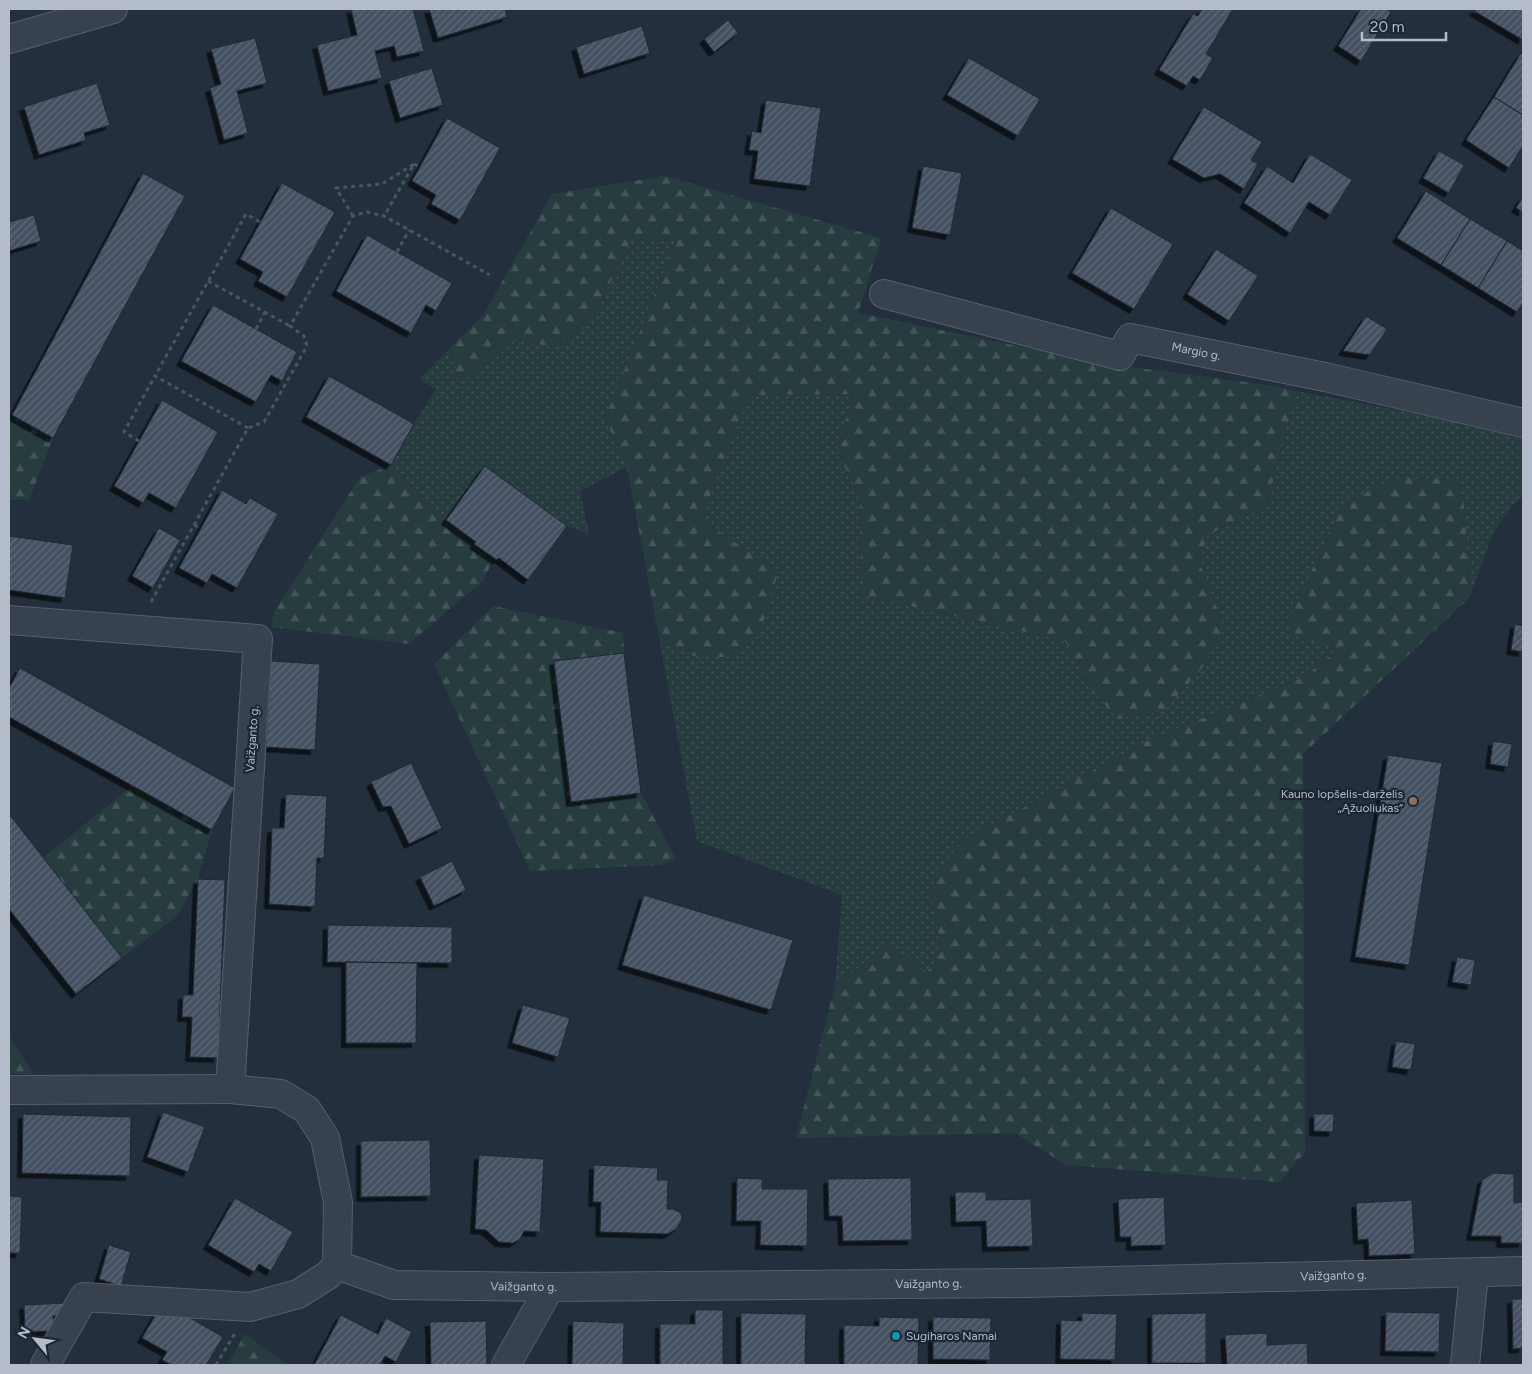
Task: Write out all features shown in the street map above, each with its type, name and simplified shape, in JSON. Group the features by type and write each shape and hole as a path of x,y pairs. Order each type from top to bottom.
{"street":[{"path":"9,39 113,9"},
{"name":"Margio g.","path":"884,294 1120,356 1130,338 1325,377 1523,424"},
{"name":"Vaižganto g.","path":"9,620 258,639 230,1089"},
{"path":"9,1090 230,1089 281,1094 307,1110 325,1138 338,1202 337,1265 328,1275 298,1294 250,1308 84,1297 45,1365"},
{"name":"Vaižganto g.","path":"337,1265 394,1285 550,1287 1028,1283 1523,1271"},
{"path":"1465,1365 1474,1273"},
{"path":"506,1365 550,1287"}],"path":[{"path":"414,164 420,167"},
{"path":"384,216 414,164"},
{"path":"353,216 336,188 382,184 414,164"},
{"path":"290,326 353,216 368,212 384,216 490,275"},
{"path":"139,441 124,432 246,214 260,222"},
{"path":"397,252 410,230"},
{"path":"136,629 248,428 264,422 307,346 304,336 290,326 208,280"},
{"path":"256,329 265,312"},
{"path":"155,376 248,428"},
{"path":"194,525 200,528"}],"green space":[{"path":"665,176 881,238 858,313 1100,363 1261,384 1296,391 1267,505 1208,535 1199,562 1224,627 1202,668 1164,711 1118,719 1094,693 1065,641 861,595 860,496 837,452 853,394 749,395 701,519 778,572 766,617 737,657 697,657 660,643 627,467 605,419 676,241 631,239 590,324 556,347 512,340 464,380 454,376 451,347 483,315 552,194"},
{"path":"631,239 676,241 605,419 627,467 580,491 589,534 567,526 485,467 446,520 391,465 436,389 419,379 451,347 454,376 464,380 512,340 556,347 590,324"},
{"path":"1296,391 1476,425 1523,439 1523,496 1512,506 1493,533 1470,597 1465,512 1290,635 1340,647 1304,677 1149,740 960,842 930,888 942,951 927,972 890,944 835,986 842,895 697,841 660,643 697,657 777,572 701,519 749,395 853,394 837,452 860,496 861,595 1065,641 1094,693 1224,627 1199,562 1208,535 1267,505"},
{"path":"9,414 53,438 29,500 9,500"},
{"path":"391,465 446,520 492,562 483,581 409,644 271,627 274,612 360,477"},
{"path":"1397,478 1458,479 1465,512 1470,597 1303,754 1305,1152 1279,1182 1066,1165 1015,1133 796,1138 835,986 890,944 927,972 942,951 930,888 960,842 1149,740 1304,677 1340,648 1289,635 1291,616 1342,504"},
{"path":"493,606 623,633 624,653 554,662 571,802 641,793 676,859 661,865 530,871 434,664"},
{"path":"132,786 212,830 198,879 176,917 122,958 43,858"},
{"path":"9,1035 33,1074 9,1074"},
{"path":"245,1334 287,1365 227,1365"}],"building":[{"path":"351,9 413,9 424,51 397,57 394,46 375,51 382,78 328,91 317,45 357,35"},
{"path":"429,9 505,9 507,17 438,38"},
{"path":"1202,9 1233,9 1206,54 1213,58 1200,80 1193,76 1187,86 1159,70 1193,14 1198,16"},
{"path":"1361,9 1386,9 1391,12 1361,61 1338,46"},
{"path":"1475,9 1523,9 1523,40 1474,11"},
{"path":"728,20 738,33 714,52 704,39"},
{"path":"642,26 650,53 584,74 576,47"},
{"path":"255,38 267,83 237,91 248,133 224,140 210,88 221,84 211,49"},
{"path":"1521,53 1523,55 1523,115 1494,97"},
{"path":"969,58 1040,99 1018,136 947,95"},
{"path":"432,68 443,105 400,118 389,81"},
{"path":"97,83 110,125 84,133 86,140 39,155 24,107"},
{"path":"1494,97 1523,115 1523,146 1509,168 1466,140"},
{"path":"766,100 821,108 810,186 754,179 758,151 749,150 752,131 761,133"},
{"path":"1204,107 1262,142 1251,160 1258,164 1244,189 1220,174 1204,178 1172,159"},
{"path":"447,118 500,148 460,220 431,204 436,195 412,181"},
{"path":"1439,151 1464,165 1449,193 1423,178"},
{"path":"1310,154 1352,180 1330,215 1309,202 1290,233 1244,203 1267,166 1293,183"},
{"path":"923,166 962,173 950,235 912,228"},
{"path":"143,173 185,196 53,438 12,415"},
{"path":"282,183 335,212 287,297 258,281 263,272 240,259"},
{"path":"1426,191 1470,219 1441,265 1397,238"},
{"path":"1523,196 1523,212 1516,208"},
{"path":"1111,208 1173,244 1134,309 1072,273"},
{"path":"34,215 41,241 9,251 9,222"},
{"path":"1470,219 1507,241 1478,288 1441,265"},
{"path":"367,235 452,283 436,311 426,305 411,333 336,291"},
{"path":"1507,241 1523,251 1523,303 1517,312 1478,288"},
{"path":"1216,249 1258,276 1229,321 1187,294"},
{"path":"213,305 297,352 282,381 271,375 256,402 181,361"},
{"path":"1366,316 1387,329 1370,355 1343,351"},
{"path":"329,376 414,424 391,465 306,417"},
{"path":"162,400 218,432 176,508 149,493 143,503 114,486"},
{"path":"485,466 567,526 528,580 499,558 497,560 474,544 476,542 446,520"},
{"path":"222,490 246,504 250,498 278,514 237,588 212,574 207,583 179,568"},
{"path":"159,528 180,540 153,588 132,576"},
{"path":"9,536 73,545 65,598 9,590"},
{"path":"1515,624 1523,626 1523,652 1511,650"},
{"path":"624,653 641,793 571,802 554,661"},
{"path":"271,661 320,664 315,750 266,747"},
{"path":"20,668 235,788 212,830 9,717 9,688"},
{"path":"1493,741 1512,744 1508,767 1490,764"},
{"path":"1388,755 1442,763 1409,965 1355,957"},
{"path":"411,763 442,828 409,844 391,806 383,807 371,782"},
{"path":"286,794 327,796 324,858 317,858 315,907 269,904 272,828 284,828"},
{"path":"9,814 122,958 76,994 9,909"},
{"path":"452,861 466,890 434,906 420,877"},
{"path":"198,879 225,880 218,1058 190,1057 192,1017 182,1017 183,995 193,995"},
{"path":"644,895 793,940 771,1010 622,965"},
{"path":"328,925 452,927 452,963 327,962"},
{"path":"1457,957 1475,960 1471,985 1452,982"},
{"path":"346,962 417,963 416,1043 346,1043"},
{"path":"523,1005 570,1018 558,1057 512,1043"},
{"path":"1396,1041 1415,1044 1411,1070 1392,1067"},
{"path":"163,1112 205,1127 188,1172 147,1157"},
{"path":"23,1114 131,1117 130,1176 22,1173"},
{"path":"1314,1114 1334,1114 1333,1132 1314,1131"},
{"path":"430,1140 431,1196 361,1197 361,1141"},
{"path":"479,1155 544,1159 540,1232 524,1231 520,1239 513,1243 499,1242 486,1230 475,1229"},
{"path":"594,1165 658,1168 657,1180 668,1180 667,1209 673,1209 681,1213 682,1219 677,1228 668,1234 600,1232 601,1202 593,1202"},
{"path":"1493,1173 1514,1174 1514,1203 1523,1202 1523,1243 1501,1243 1501,1236 1471,1236 1482,1180"},
{"path":"737,1178 762,1179 762,1189 808,1189 807,1246 760,1245 761,1221 736,1221"},
{"path":"911,1178 912,1240 843,1241 842,1216 829,1216 828,1179"},
{"path":"955,1192 986,1192 986,1200 1031,1199 1033,1246 987,1247 986,1221 956,1222"},
{"path":"9,1196 22,1197 20,1253 9,1253"},
{"path":"1164,1197 1166,1245 1131,1246 1131,1237 1120,1237 1118,1199"},
{"path":"235,1198 293,1232 271,1271 259,1264 254,1272 208,1245"},
{"path":"1412,1200 1415,1254 1369,1256 1368,1239 1358,1240 1356,1203"},
{"path":"109,1245 131,1252 121,1286 99,1279"},
{"path":"1512,1299 1523,1299 1523,1348 1513,1349"},
{"path":"66,1303 67,1315 53,1316 54,1331 25,1332 24,1305"},
{"path":"173,1308 223,1337 206,1365 172,1365 162,1360 167,1352 142,1338 159,1309"},
{"path":"695,1310 723,1310 723,1365 660,1365 660,1324 695,1324"},
{"path":"1386,1312 1440,1313 1439,1352 1385,1351"},
{"path":"741,1313 806,1314 805,1365 741,1365"},
{"path":"1082,1313 1117,1314 1115,1360 1060,1359 1061,1320 1082,1321"},
{"path":"1206,1313 1206,1363 1152,1363 1152,1314"},
{"path":"341,1315 378,1334 386,1318 412,1332 396,1362 385,1356 380,1365 314,1365"},
{"path":"879,1317 919,1318 918,1365 844,1365 844,1325 879,1326"},
{"path":"933,1317 991,1318 990,1360 933,1359"},
{"path":"486,1321 487,1365 431,1365 430,1322"},
{"path":"573,1321 624,1323 623,1365 572,1365"},
{"path":"1267,1333 1267,1345 1307,1343 1308,1365 1227,1365 1225,1335"}],"place":[{"name":"Kauno lopšelis-darželis „Ąžuoliukas“","path":"1413,801"},
{"name":"Sugiharos Namai","path":"896,1336"}]}
